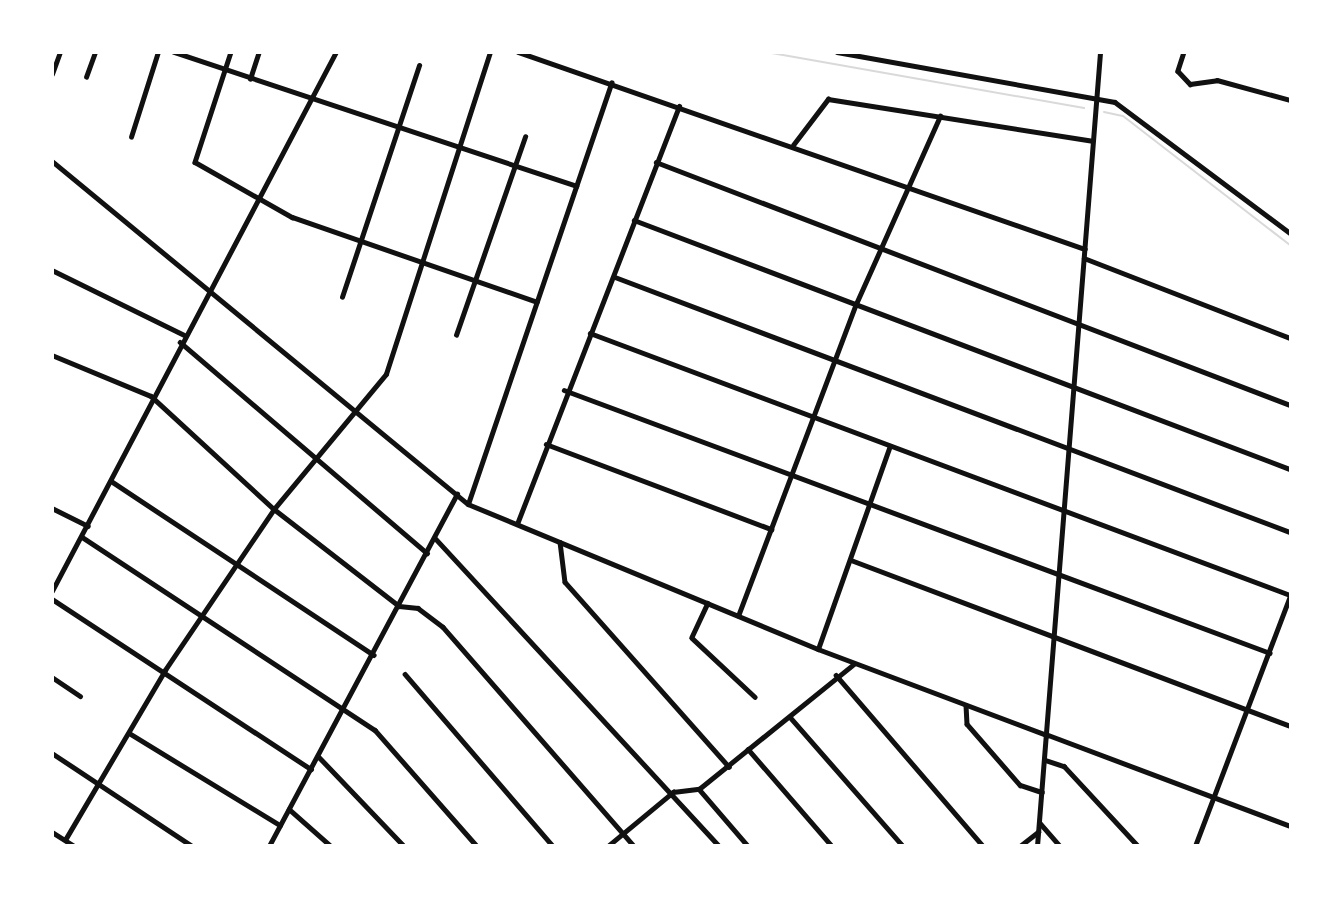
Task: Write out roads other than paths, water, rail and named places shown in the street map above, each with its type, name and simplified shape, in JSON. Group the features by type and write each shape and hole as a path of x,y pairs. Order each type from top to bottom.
{"street":[{"path":"52,74 61,52"},
{"path":"86,77 95,52"},
{"path":"131,137 158,52"},
{"path":"174,52 576,186"},
{"path":"231,52 195,162 257,200 537,302"},
{"path":"250,79 259,52"},
{"path":"53,589 111,481 151,396 336,52"},
{"path":"65,840 165,670 274,509 386,374 426,261 490,52"},
{"path":"518,52 793,145 1084,249"},
{"path":"837,52 1115,102 1290,233"},
{"path":"1037,845 1056,637 1100,52"},
{"path":"1184,52 1178,71 1190,84 1217,80 1290,100"},
{"path":"342,297 419,65"},
{"path":"468,504 611,83"},
{"path":"793,145 823,100 1092,141"},
{"path":"516,524 564,390 615,277 679,106"},
{"path":"738,616 856,304 940,117"},
{"path":"456,335 525,137"},
{"path":"52,161 208,292 360,408 468,504 818,649 1290,826"},
{"path":"656,162 1078,327 1290,405"},
{"path":"635,220 1290,469"},
{"path":"1084,258 1290,338"},
{"path":"52,270 184,335"},
{"path":"615,277 1290,532"},
{"path":"590,333 1290,596 1195,845"},
{"path":"180,342 315,462 427,553"},
{"path":"52,355 151,396 274,509 399,606 418,608 443,627 634,845"},
{"path":"564,390 1270,653"},
{"path":"546,444 771,529"},
{"path":"818,649 891,446"},
{"path":"111,481 236,568 374,655"},
{"path":"269,845 346,710 457,494"},
{"path":"52,508 88,526"},
{"path":"82,537 375,730 477,845"},
{"path":"435,538 673,792 719,845"},
{"path":"559,541 565,582 729,767"},
{"path":"850,560 1290,726"},
{"path":"52,599 165,670 311,769"},
{"path":"708,603 692,638 755,697"},
{"path":"608,845 673,792 699,789 729,767 836,675 855,663"},
{"path":"405,674 553,845"},
{"path":"836,675 983,845"},
{"path":"52,677 80,696"},
{"path":"967,705 967,724 1020,785 1042,792"},
{"path":"790,717 904,845"},
{"path":"129,733 280,825"},
{"path":"748,749 831,845"},
{"path":"52,753 102,781 192,845"},
{"path":"319,757 404,845"},
{"path":"1045,760 1064,766 1138,845"},
{"path":"699,789 748,845"},
{"path":"289,809 331,845"},
{"path":"1040,823 1060,845"},
{"path":"52,832 72,845"},
{"path":"1020,845 1038,832"}],"waterway":[{"path":"766,52 1084,108"},
{"path":"1104,112 1123,116 1290,245"}]}
